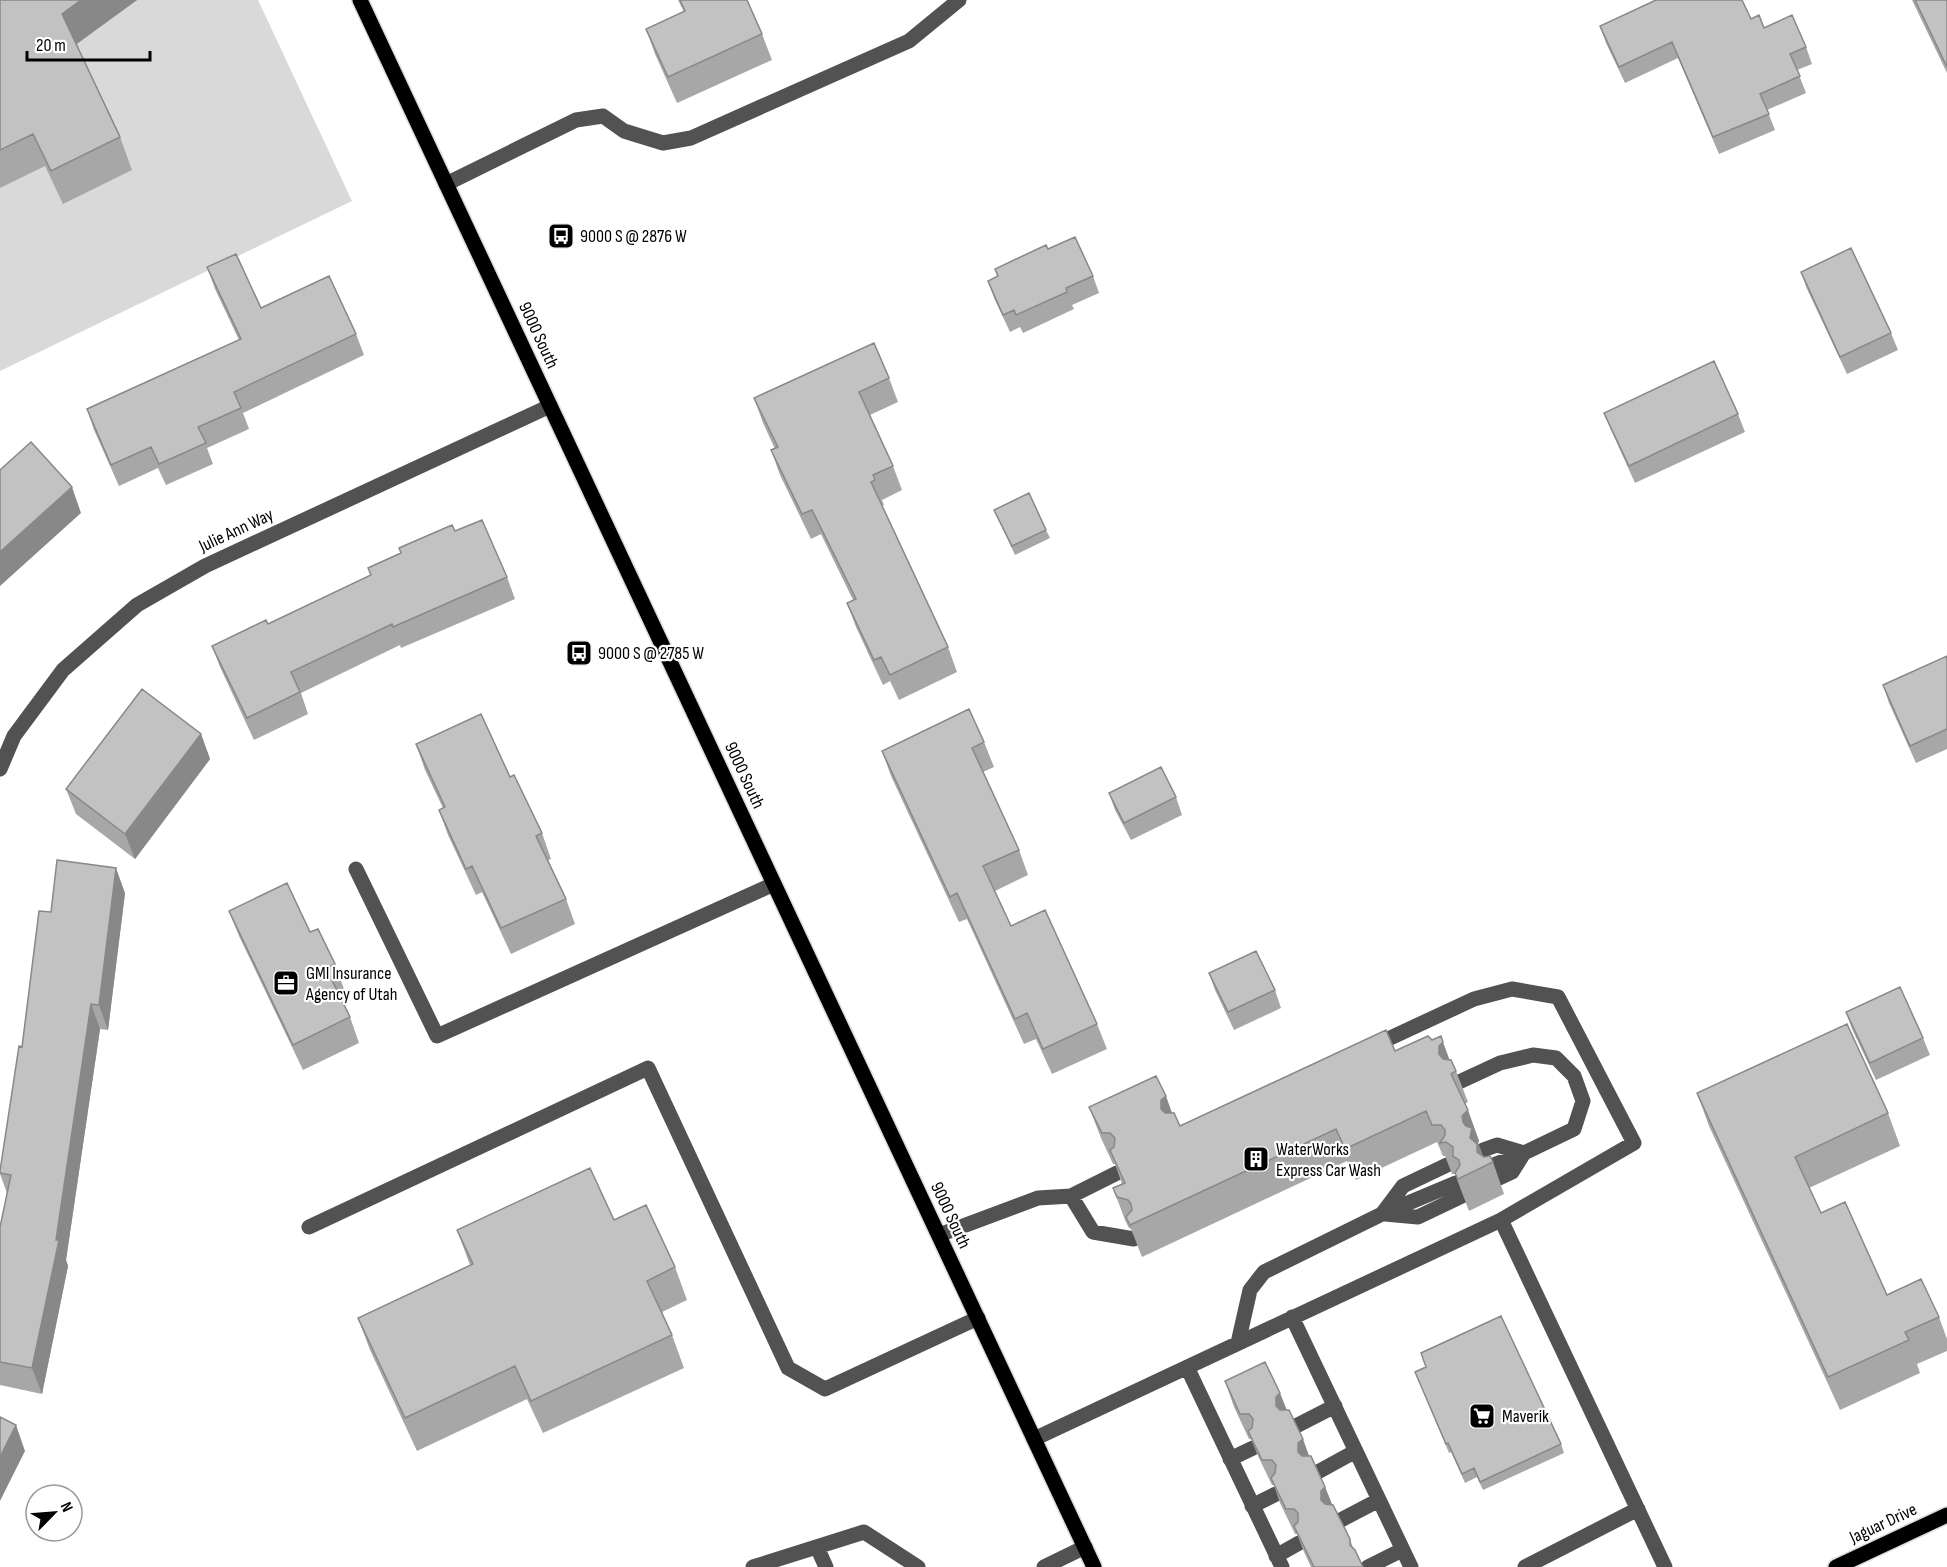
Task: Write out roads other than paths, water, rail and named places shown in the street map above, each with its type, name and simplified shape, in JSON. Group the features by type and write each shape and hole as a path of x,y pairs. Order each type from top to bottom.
{"main road":[{"name":"9000 South","path":"360,0 1094,1567"},
{"name":"Jaguar Drive","path":"1836,1567 1947,1515"}],"street":[{"path":"446,184 576,120 603,116 624,131 663,143 691,138 909,41 959,0"},
{"name":"Julie Ann Way","path":"0,769 14,736 63,670 137,605 205,566 550,406"},
{"path":"356,869 437,1036 774,884"},
{"path":"1034,1439 1501,1220 1634,1143 1558,997 1512,989 1474,999 1357,1053"},
{"path":"1459,1082 1500,1063 1533,1055 1556,1058 1574,1076 1583,1101 1574,1129 1524,1153 1512,1172 1494,1172"},
{"path":"309,1227 648,1068 788,1368 825,1389 978,1318"},
{"path":"1483,1149 1497,1145 1524,1153"},
{"path":"1382,1214 1403,1186 1448,1165"},
{"path":"939,1235 1038,1198 1071,1197 1117,1173"},
{"path":"1238,1343 1250,1290 1264,1272 1382,1214 1459,1190"},
{"path":"1071,1197 1093,1232 1134,1239"},
{"path":"1501,1220 1665,1567"},
{"path":"1292,1317 1411,1567"},
{"path":"1187,1367 1279,1561 1299,1543"},
{"path":"1294,1427 1335,1406"},
{"path":"1230,1459 1254,1448"},
{"path":"1316,1473 1356,1451"},
{"path":"1252,1506 1276,1494"},
{"path":"1339,1521 1379,1500"},
{"path":"1525,1567 1638,1509"},
{"path":"753,1567 864,1532 918,1567"},
{"path":"817,1547 826,1567"},
{"path":"1044,1567 1085,1547"},
{"path":"1368,1567 1402,1550"}],"place":[{"name":"9000 S @ 2876 W","path":"561,236"},
{"name":"9000 S @ 2785 W","path":"579,653"},
{"name":"GMI Insurance Agency of Utah","path":"286,983"},
{"name":"WaterWorks Express Car Wash","path":"1256,1159"},
{"name":"Maverik","path":"1482,1416"}]}
